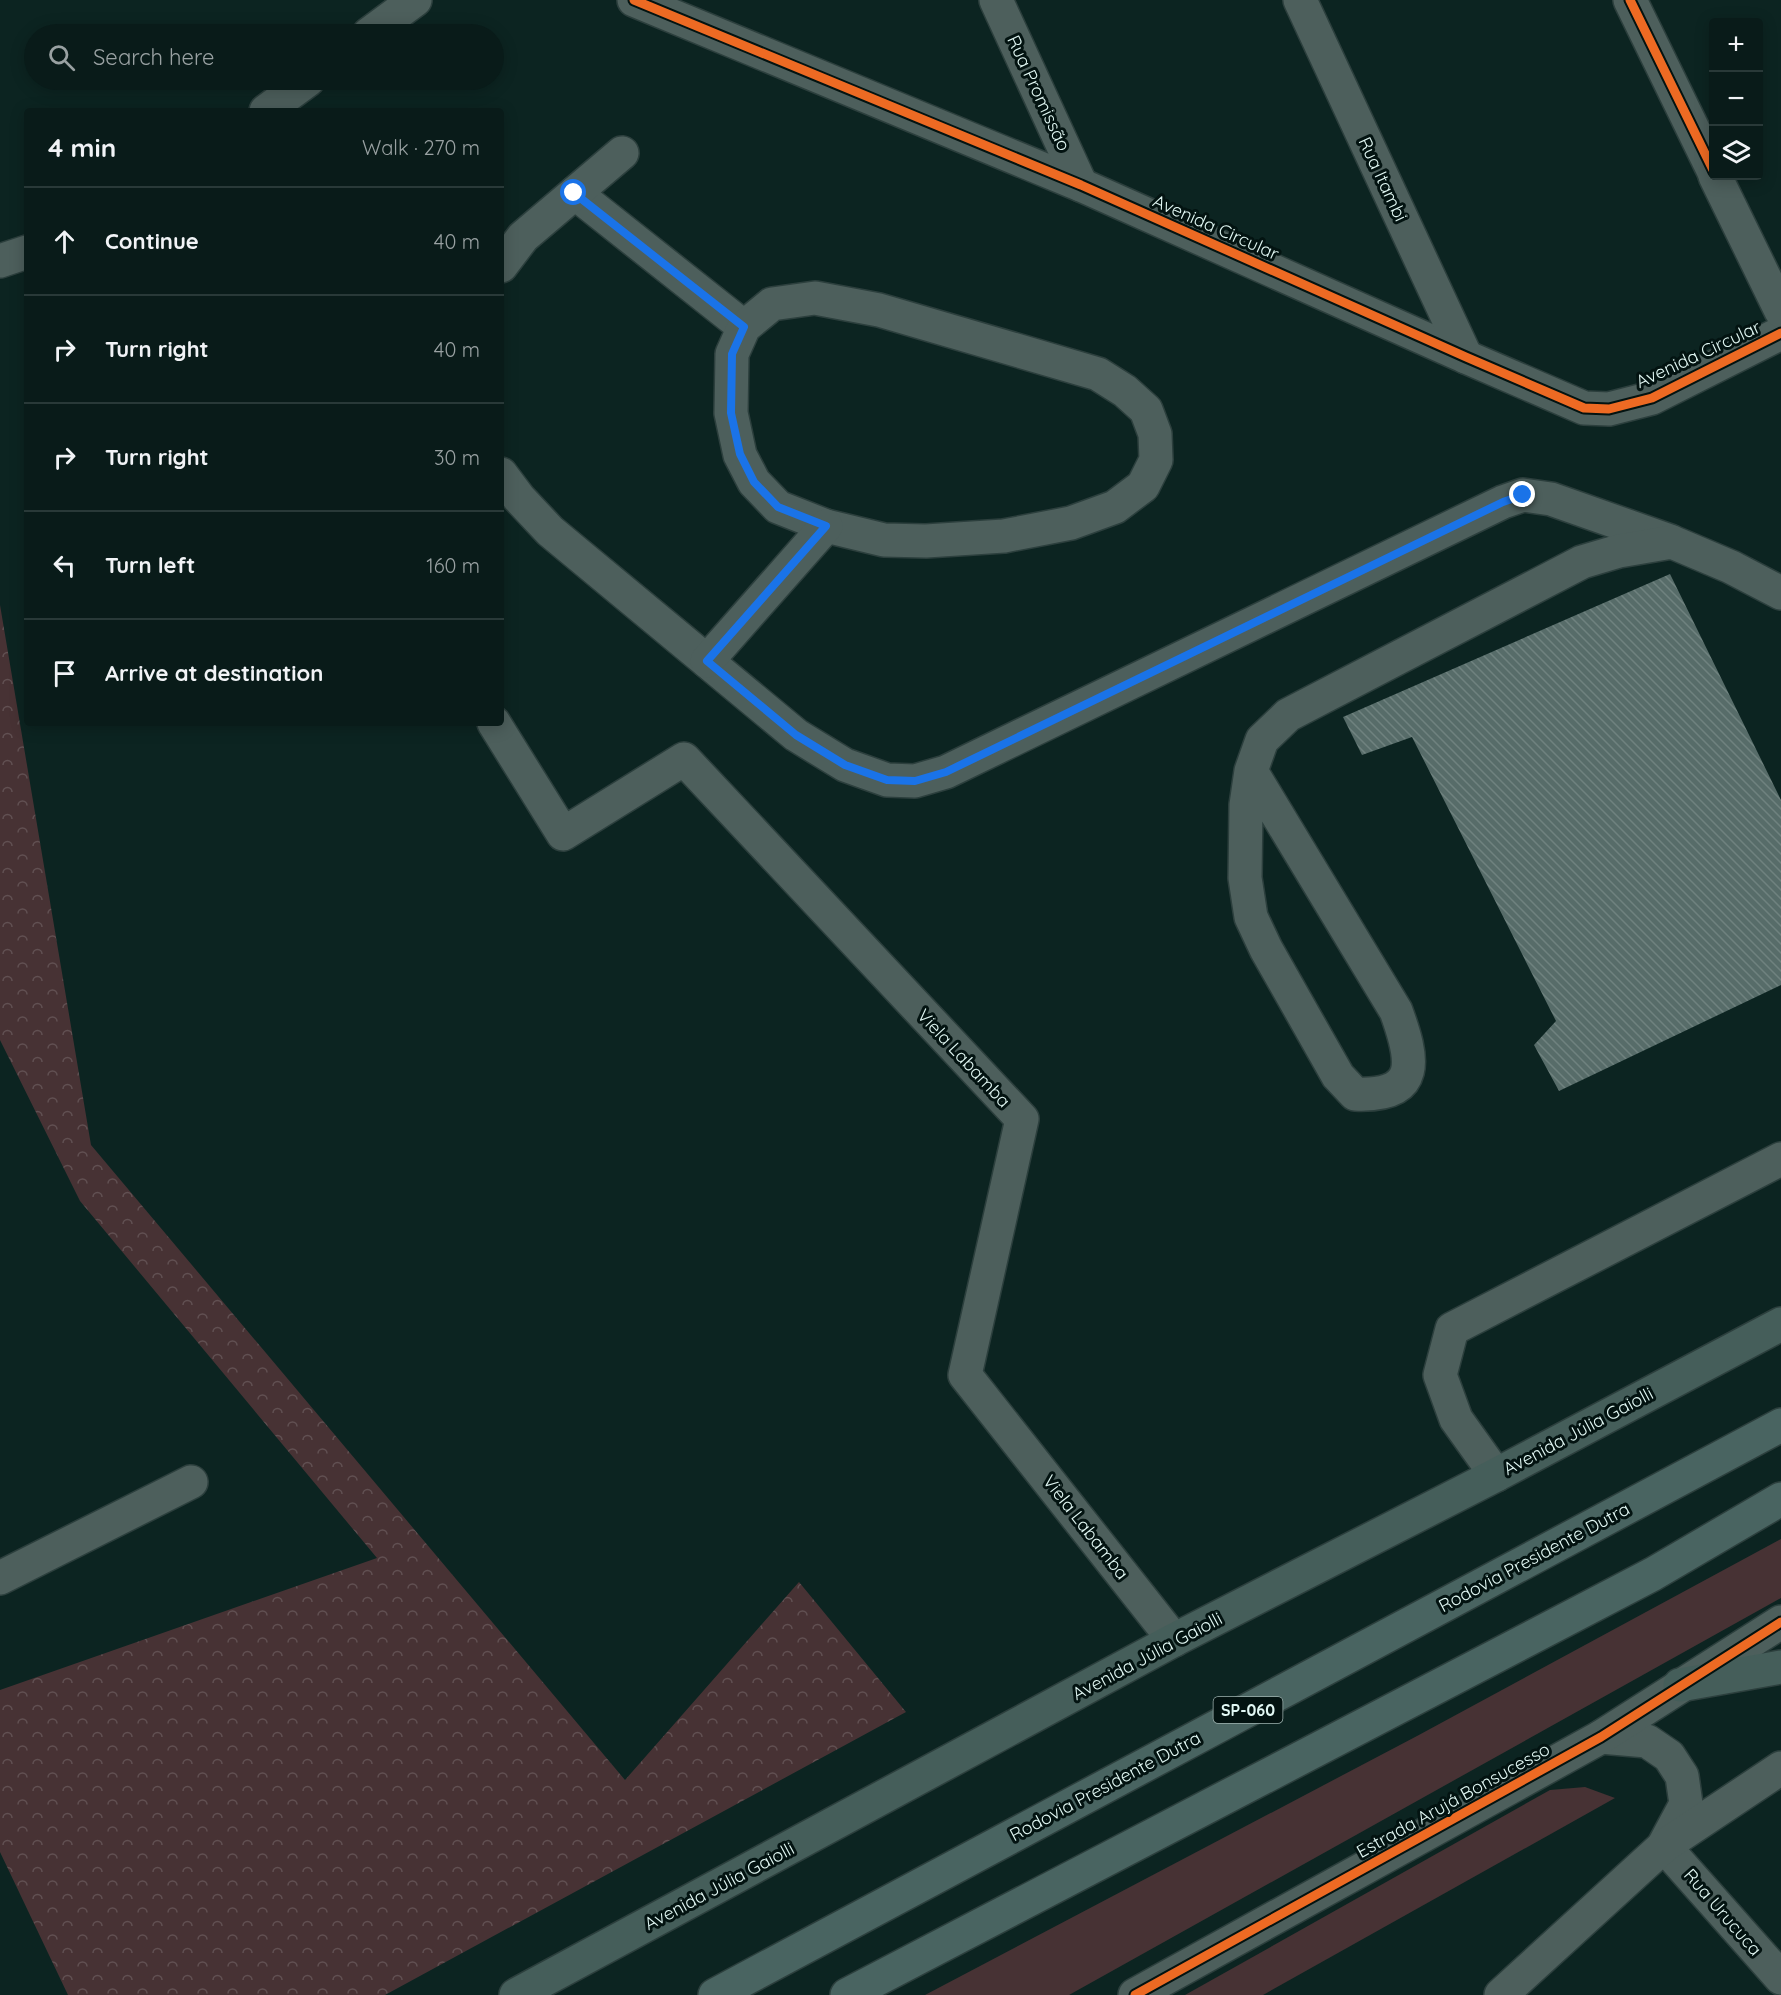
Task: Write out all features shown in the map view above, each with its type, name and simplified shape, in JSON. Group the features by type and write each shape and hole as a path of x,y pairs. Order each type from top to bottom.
{"highway":[{"name":"Rodovia Presidente Dutra","path":"715,1995 1781,1425"},
{"path":"847,1995 1653,1574 1781,1499"}],"main road":[{"name":"Avenida Júlia Gaiolli","path":"516,1995 1174,1640 1496,1475 1781,1324"},
{"path":"1680,1685 1781,1667"}],"street":[{"path":"383,24 415,0"},
{"name":"Avenida Circular","path":"634,0 666,7 1082,185 1584,408 1609,410 1652,398 1781,333"},
{"name":"Rua Promissão","path":"996,0 1082,185"},
{"name":"Rua Itambi","path":"1300,0 1466,357"},
{"path":"1630,0 1709,164"},
{"path":"270,108 294,90"},
{"path":"504,262 522,237 622,153"},
{"path":"1717,180 1781,311"},
{"path":"574,193 744,327"},
{"path":"0,261 24,253"},
{"path":"815,298 879,310 1098,374 1125,391 1146,410 1155,434 1156,460 1143,486 1115,507 1071,523 1004,536 926,541 884,540 826,526 778,507 754,482 740,454 731,413 732,354 744,327 772,304 815,298"},
{"path":"504,478 550,531 796,735 845,765 887,780 915,781 957,767 1503,502 1523,495 1551,499 1672,542 1731,567 1781,593"},
{"path":"707,661 826,526"},
{"path":"1251,771 1396,1011 1408,1044 1409,1071 1400,1084 1378,1095 1355,1094 1338,1076 1266,949 1251,917 1245,878 1246,805 1251,771 1262,740 1288,715 1582,562 1619,551 1672,542"},
{"name":"Viela Labamba","path":"496,726 563,834 684,759 1022,1119 965,1375 1174,1640"},
{"path":"1496,1475 1456,1419 1440,1375 1452,1329 1781,1160"},
{"path":"0,1578 191,1482"},
{"name":"Estrada Arujá Bonsucesso","path":"1135,1995 1601,1737 1781,1622"},
{"path":"1601,1737 1647,1741 1669,1756 1682,1776 1686,1804 1664,1846"},
{"path":"1501,1995 1664,1846 1781,1768"},
{"name":"Rua Urucuca","path":"1664,1846 1781,1978"}],"green space":[{"path":"0,605 91,1145 625,1780 799,1582 906,1712 385,1995 68,1995 0,1852 0,1690 377,1558 80,1201 0,1040"},
{"path":"1781,1539 1781,1598 1069,1995 925,1995 1417,1736"},
{"path":"1585,1787 1615,1798 1263,1995 1185,1995 1550,1790"}],"building":[{"path":"1670,574 1781,800 1781,985 1559,1091 1534,1045 1556,1021 1412,737 1362,755 1343,717"}],"cycle path":[{"path":"634,0 1081,185 1584,408 1609,409 1652,398 1781,333"},
{"path":"1630,0 1709,162"},
{"path":"1135,1995 1601,1737 1781,1622"}],"route":[{"path":"574,193 744,327 732,354 731,413 740,454 754,482 778,507 826,526 707,661 796,735 845,765 887,780 915,781 946,772 1503,502 1523,495"}]}
